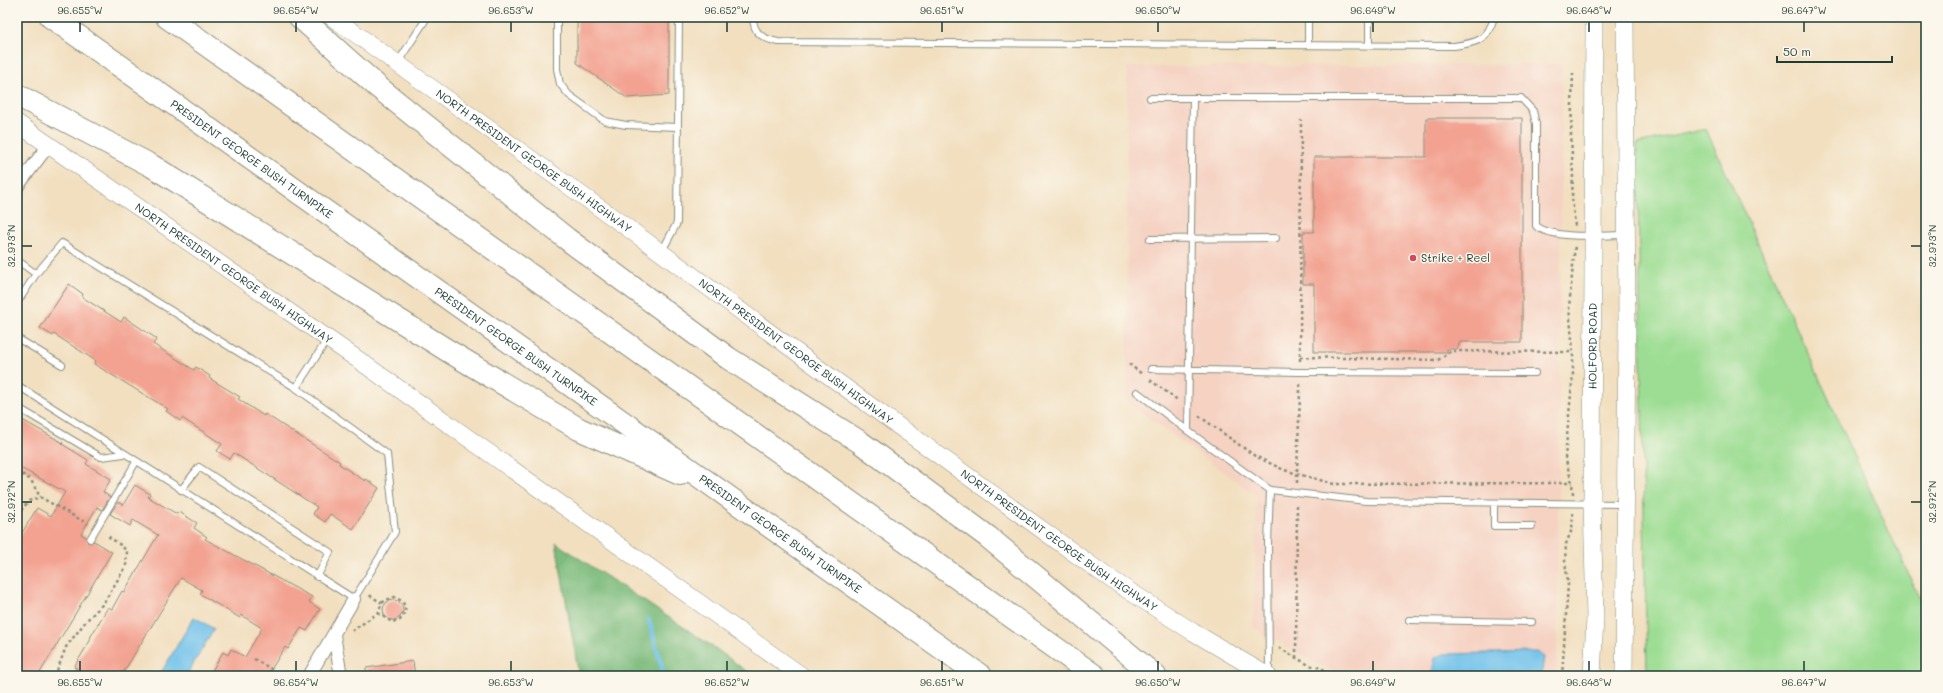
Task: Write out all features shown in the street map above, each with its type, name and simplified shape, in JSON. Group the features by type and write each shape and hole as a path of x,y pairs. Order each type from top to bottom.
{"highway":[{"name":"PRESIDENT GEORGE BUSH TURNPIKE","path":"51,17 981,676"},
{"path":"167,17 1095,676"},
{"path":"300,17 378,87 567,239 728,358 860,442 988,537 1155,676"},
{"path":"17,96 152,166 450,352 579,429 725,494"}],"main road":[{"name":"NORTH PRESIDENT GEORGE BUSH HIGHWAY","path":"332,17 661,252 825,373 1106,576 1193,632 1268,676"},
{"name":"HOLFORD ROAD","path":"1592,676 1595,618 1592,503 1594,17"},
{"path":"1624,676 1626,504 1625,17"},
{"name":"NORTH PRESIDENT GEORGE BUSH HIGHWAY","path":"17,123 48,146 328,339 802,676"}],"street":[{"path":"17,187 48,146"},
{"path":"309,676 354,599"},
{"path":"334,635 341,676"}],"lane":[{"path":"557,17 557,69 560,84 569,96 605,120 626,125 678,127"},
{"path":"661,252 677,223 679,17"},
{"path":"754,17 754,24 758,33 765,39 778,42 1308,45 1468,44 1483,38 1489,30 1494,17"},
{"path":"1308,17 1308,45"},
{"path":"1369,17 1369,45"},
{"path":"397,63 426,19"},
{"path":"1150,98 1521,98 1533,111 1536,124 1536,226 1544,231 1594,235 1626,235"},
{"path":"1188,431 1192,98"},
{"path":"1150,239 1276,238"},
{"path":"17,304 36,274 62,244 296,388 387,454 395,532 354,599 317,577 17,385"},
{"path":"17,260 36,274"},
{"path":"17,338 62,365"},
{"path":"296,388 328,339"},
{"path":"1151,369 1298,372 1535,373"},
{"path":"1137,392 1270,490 1366,501 1626,504"},
{"path":"17,407 101,457 124,454"},
{"path":"90,539 136,462"},
{"path":"181,490 199,467 206,471 330,552 317,577"},
{"path":"1268,676 1268,544 1270,490"},
{"path":"1494,503 1494,526 1532,526"},
{"path":"1410,620 1532,622"}],"path":[{"path":"1573,73 1571,135 1574,222"},
{"path":"1301,120 1300,359 1438,360 1451,351 1573,352"},
{"path":"1573,492 1568,471 1566,451 1573,352 1569,307 1575,245"},
{"path":"1129,364 1180,402"},
{"path":"1297,481 1297,440 1300,431 1300,380"},
{"path":"1202,418 1255,456 1297,474 1334,484 1572,483"},
{"path":"17,470 31,480 40,496 88,524"},
{"path":"17,515 28,501 40,496"},
{"path":"1296,658 1297,507"},
{"path":"1562,676 1568,584 1566,544 1573,519"},
{"path":"54,676 66,647 86,621 104,604 126,566 126,551 118,542 106,535"},
{"path":"369,595 382,603"},
{"path":"350,632 378,613 382,603 386,600 395,598 403,602 406,612 400,620 392,622 378,613"},
{"path":"1282,649 1296,658 1335,676"},
{"path":"254,659 281,675"}],"shaded area":[{"path":"1562,64 1557,666 1555,676 1339,676 1253,628 1257,496 1127,402 1127,67"}],"green space":[{"path":"1706,129 1926,613 1926,676 1647,676 1637,144"},
{"path":"556,543 715,648 753,676 579,676"}],"water":[{"path":"194,617 214,629 186,676 159,676"},
{"path":"1536,652 1544,657 1541,676 1431,676 1435,658 1443,654"}],"building":[{"path":"577,17 669,17 669,95 627,98 577,63"},
{"name":"Strike + Reel","path":"1426,118 1522,118 1522,342 1460,342 1457,349 1447,349 1447,352 1314,352 1314,284 1303,284 1303,232 1314,232 1314,157 1426,157"},
{"path":"69,284 83,294 82,297 121,322 124,317 157,339 153,344 194,370 196,367 210,376 209,378 240,397 238,399 264,416 265,414 340,462 339,464 365,481 366,479 379,488 353,529 330,514 325,522 313,514 317,507 234,453 230,459 217,451 222,444 182,418 180,421 166,411 168,409 94,364 96,361 54,334 53,336 40,328"},
{"path":"17,417 63,443 62,444 88,460 86,464 111,479 103,492 110,497 102,510 97,507 81,534 86,537 88,543 94,541 112,552 38,676 17,676 17,541 37,508 51,516 65,492 17,466"},
{"path":"135,485 150,494 148,497 177,514 179,512 197,523 194,528 207,537 205,539 312,597 309,602 320,609 307,631 301,628 288,649 285,647 267,676 209,676 223,652 228,655 231,649 245,657 262,628 241,615 240,618 200,594 202,590 181,578 121,676 72,676 77,668 74,667 108,607 112,609 122,591 124,592 158,535 133,520 130,526 110,514 118,502 123,505"},
{"path":"389,600 397,600 403,606 403,614 397,620 389,620 383,614 383,606"},
{"path":"413,661 415,676 366,676 366,668"}],"waterway":[{"path":"649,620 664,676"}],"place":[{"name":"Strike + Reel","path":"1413,258"}]}
